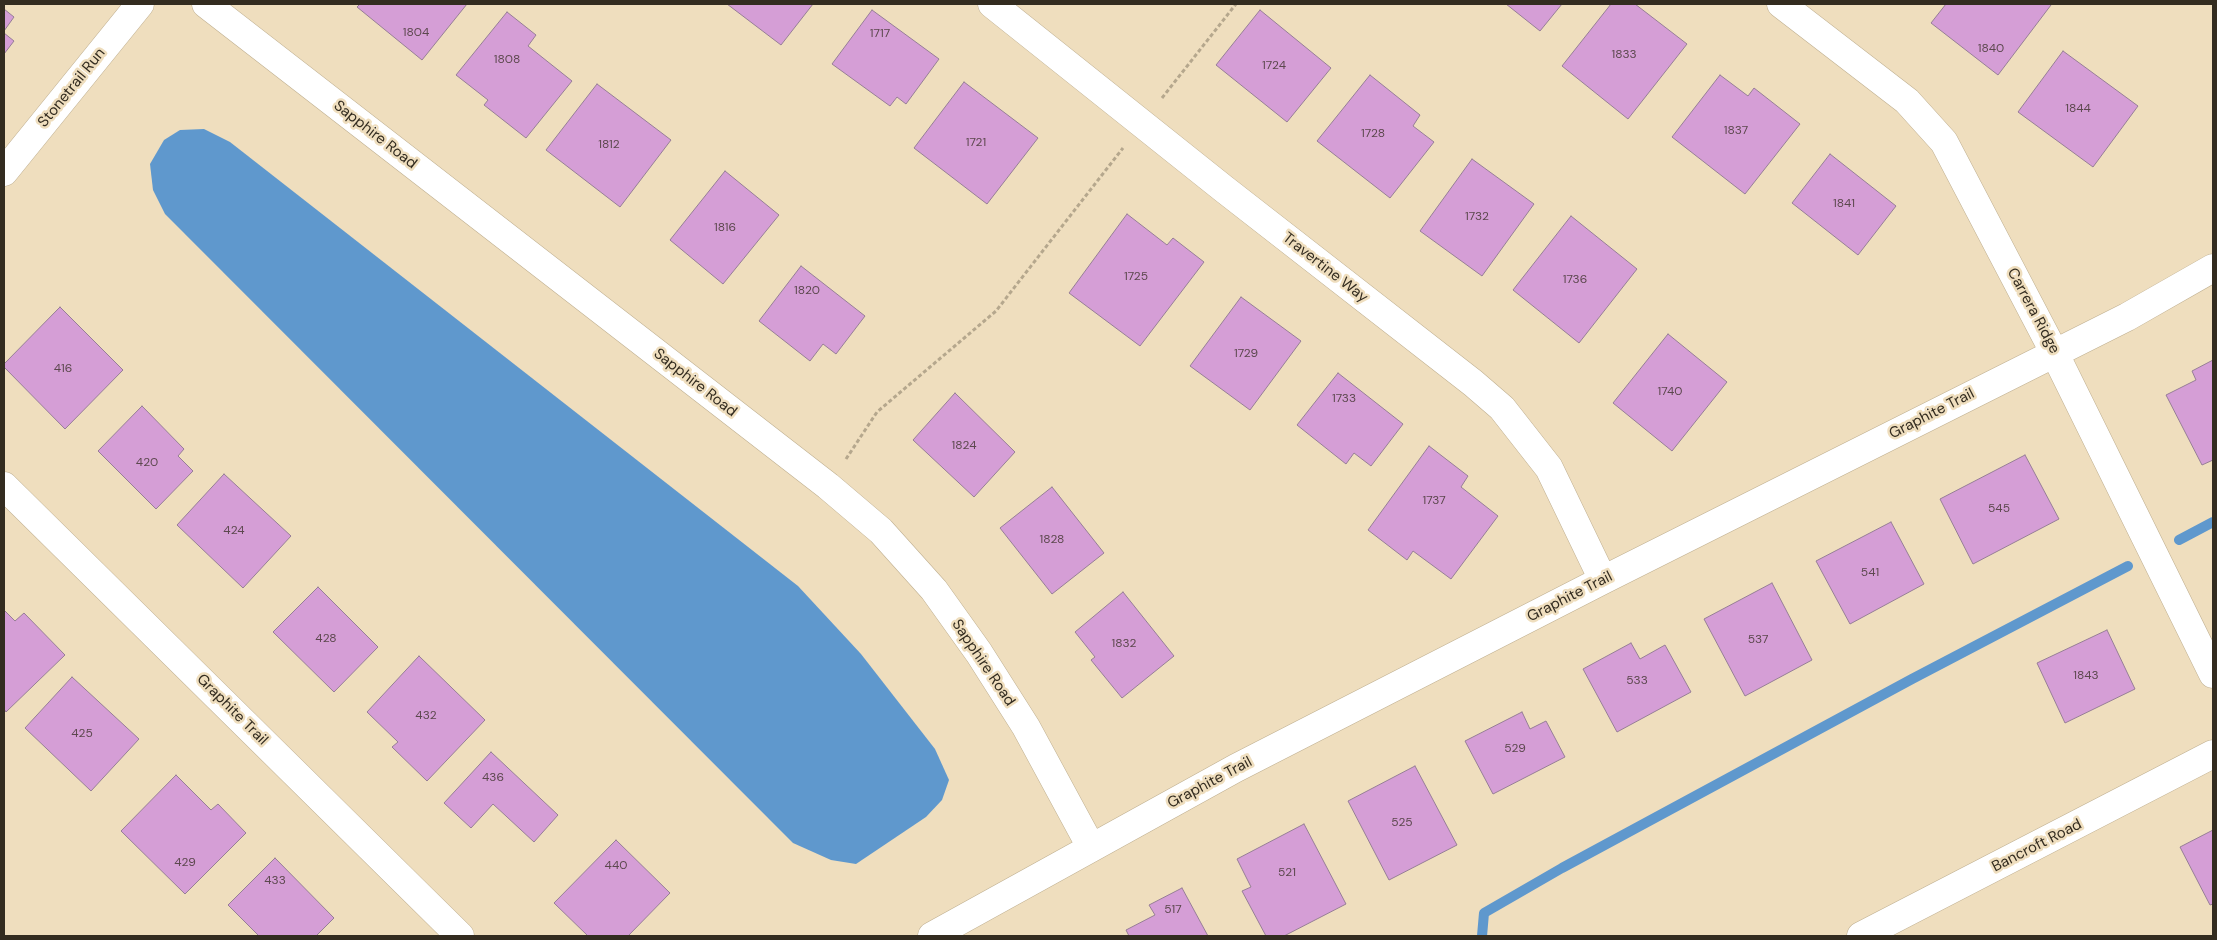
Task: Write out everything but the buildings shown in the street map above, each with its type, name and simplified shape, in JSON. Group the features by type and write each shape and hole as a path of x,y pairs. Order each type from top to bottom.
{"street":[{"name":"Stonetrail Run","path":"4,172 140,4"},
{"name":"Sapphire Road","path":"206,4 828,486 880,531 934,590 979,653 1026,727 1091,847"},
{"name":"Travertine Way","path":"992,4 1473,383 1502,408 1549,468 1603,580"},
{"name":"Carrera Ridge","path":"1781,4 1907,101 1944,142 2054,352 2213,674"},
{"name":"Graphite Trail","path":"932,936 1236,768 1603,580 2127,317 2213,268"},
{"name":"Graphite Trail","path":"4,486 460,936"},
{"name":"Bancroft Road","path":"1861,936 2213,754"}],"path":[{"path":"828,486 877,412 996,311 1236,4"}],"water":[{"path":"204,129 230,142 798,586 861,654 935,749 949,780 942,800 926,817 856,864 831,860 793,843 165,214 153,190 150,164 164,140 180,130"}],"waterway":[{"path":"2179,540 2213,522"},
{"path":"1482,936 1484,913 1562,868 1912,679 2128,566"}]}
